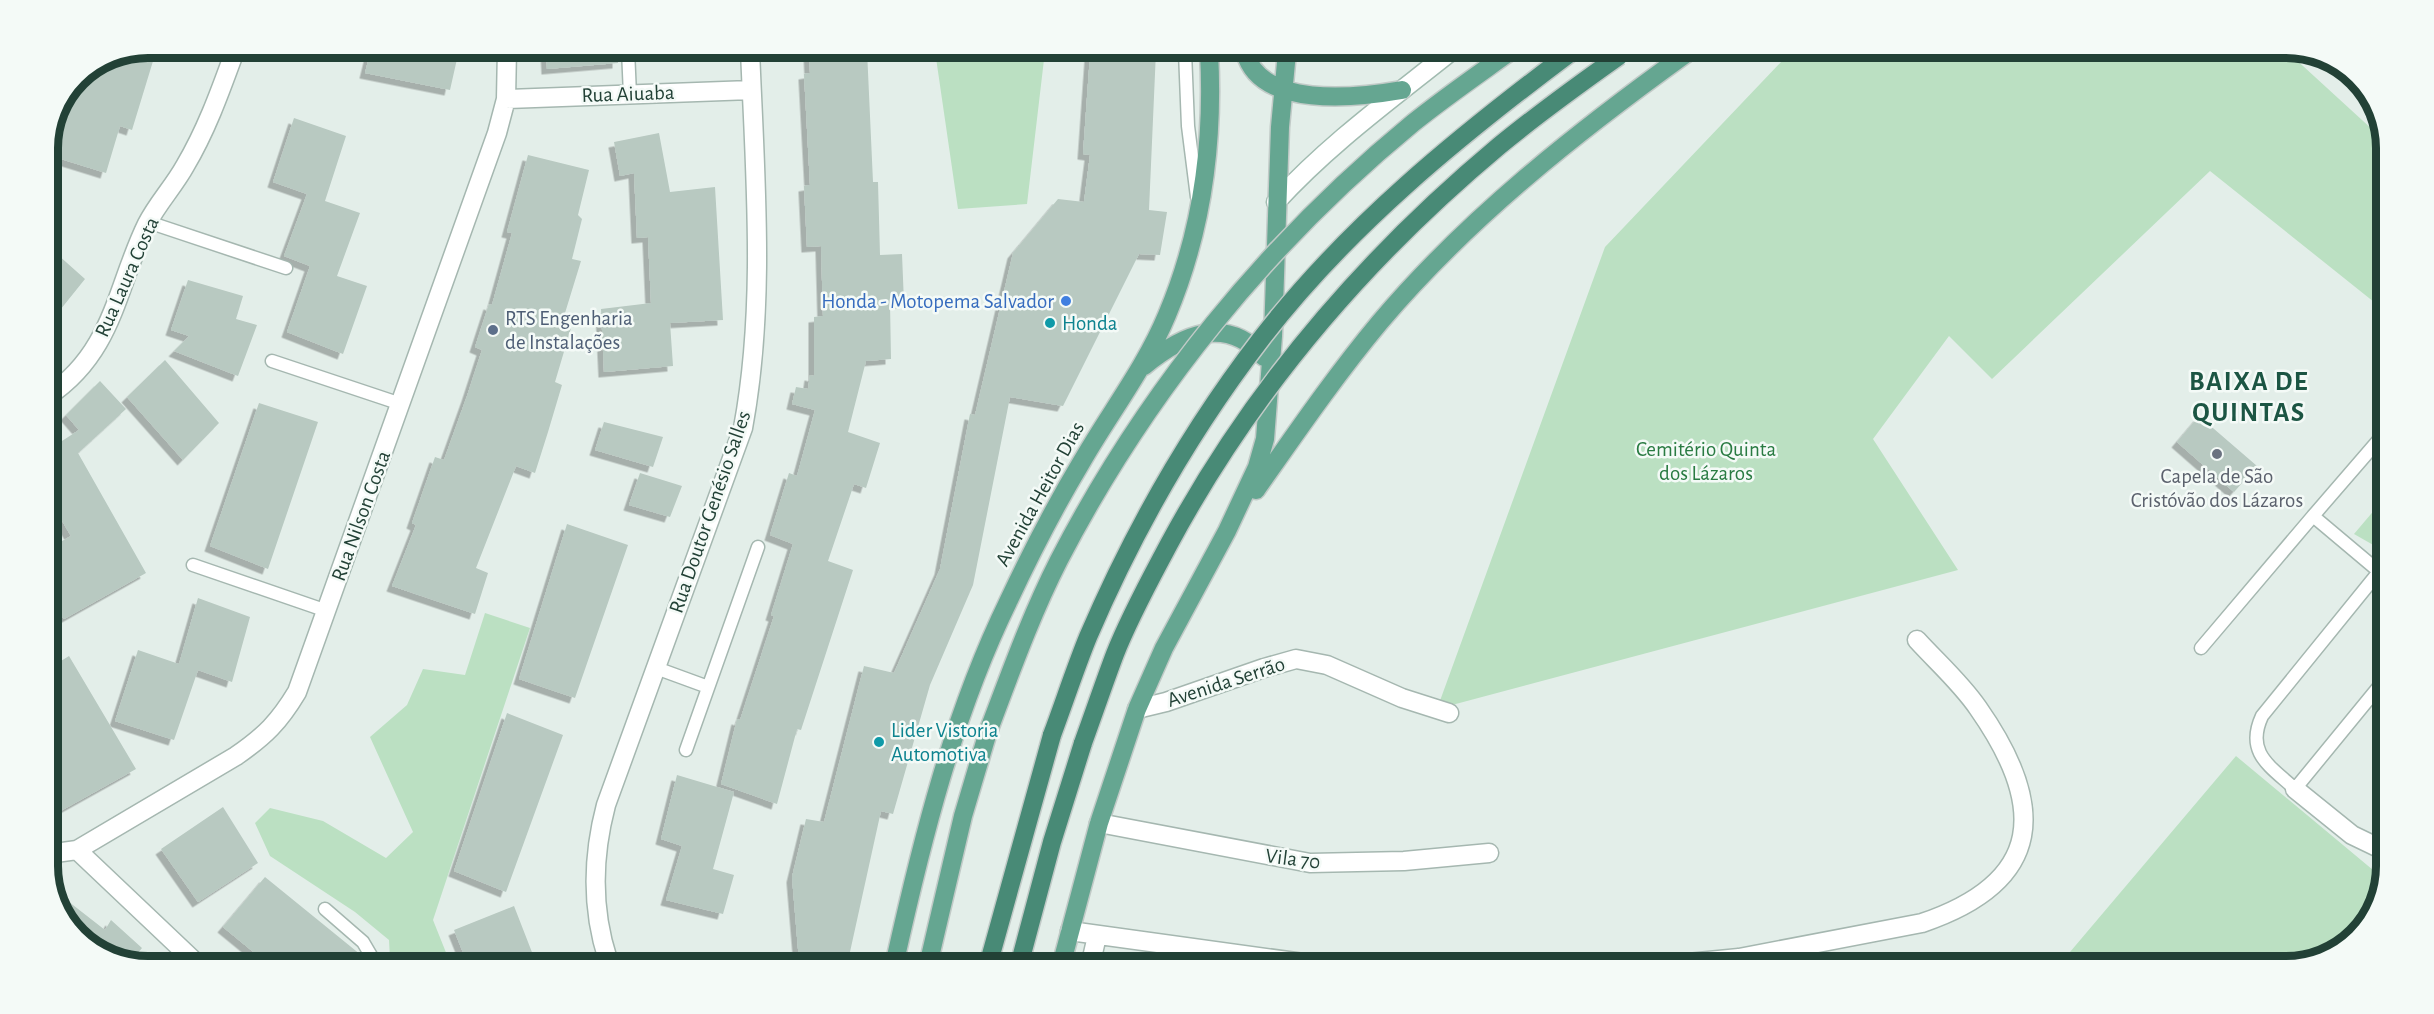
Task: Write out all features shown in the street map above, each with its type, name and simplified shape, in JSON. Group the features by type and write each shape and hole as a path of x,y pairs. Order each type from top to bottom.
{"highway":[{"path":"991,956 1052,735 1088,639 1151,508 1186,449 1262,338 1326,264 1399,191 1480,119 1562,59"},
{"path":"1022,956 1052,842 1083,743 1116,652 1160,561 1214,465 1248,413 1289,359 1350,288 1421,216 1499,146 1616,59"}],"main road":[{"name":"Avenida Heitor Dias","path":"896,956 926,831 974,681 1006,605 1036,544 1081,463 1139,370 1166,317 1182,276 1200,212 1209,143 1209,59"},
{"path":"1247,59 1249,67 1272,86 1283,90 1348,96 1402,90"},
{"path":"1064,956 1099,823 1137,709 1164,648 1227,531 1257,467 1265,439 1271,365 1276,202 1286,59"},
{"path":"930,956 963,816 988,732 1025,634 1059,561 1093,498 1135,429 1216,320 1306,220 1358,170 1414,122 1500,59"},
{"path":"1227,531 1326,391 1381,322 1443,254 1564,145 1679,59"},
{"path":"1139,370 1168,346 1198,334 1221,332 1242,338 1271,365"}],"street":[{"name":"Rua Laura Costa","path":"59,386 78,369 98,344 111,320 148,222 185,166 208,123 232,59"},
{"name":"Rua Nilson Costa","path":"59,852 77,850 260,740 280,720 297,692 497,133 506,99 507,59"},
{"name":"Rua Doutor Genésio Salles","path":"607,956 597,912 594,878 597,840 606,805 742,428 752,380 756,246 750,59"},
{"path":"1276,202 1308,167 1441,59"},
{"name":"Rua Aiuaba","path":"506,99 751,90"},
{"path":"1749,956 1922,923 1950,913 1965,904 2007,871 2021,843 2025,824 2025,805 2020,784 2007,755 1977,706 1917,640"},
{"name":"Avenida Serrão","path":"1137,709 1166,702 1296,659 1327,665 1402,698 1449,713"},
{"path":"2295,789 2352,835 2376,847"},
{"name":"Vila 70","path":"1099,823 1310,863 1404,861 1489,853"},
{"path":"77,850 189,956"},
{"path":"1070,932 1250,956"},
{"path":"1092,956 1097,936"}],"lane":[{"path":"628,59 630,95"},
{"path":"1185,59 1191,162 1200,212"},
{"path":"148,222 286,268"},
{"path":"272,361 401,404"},
{"path":"2201,648 2375,444"},
{"path":"2313,516 2376,567"},
{"path":"686,750 759,547"},
{"path":"193,565 327,612"},
{"path":"2376,578 2262,716 2255,738 2263,760 2295,789 2376,690"},
{"path":"656,668 708,687"},
{"path":"325,909 363,942 371,956"}],"green space":[{"path":"936,59 1044,59 1027,204 958,209"},
{"name":"Cemitério Quinta dos Lázaros","path":"1786,59 2296,60 2374,131 2375,303 2210,171 1992,379 1949,336 1873,439 1958,570 1437,709 1605,247"},
{"path":"2376,509 2376,546 2354,534"},
{"path":"485,613 530,628 433,920 447,956 390,956 389,940 355,912 270,856 255,823 270,808 323,821 386,858 413,832 370,737 407,705 423,669 465,675"},
{"path":"2236,756 2375,872 2369,900 2353,925 2336,940 2325,946 2298,955 2067,956"}],"building":[{"path":"154,59 132,130 120,126 106,173 59,158 62,125 68,109 85,85 98,74 114,65 131,60"},
{"path":"368,59 457,59 450,90 365,73"},
{"path":"546,59 618,59 618,63 547,69"},
{"path":"809,59 867,59 873,182 878,182 880,255 902,254 904,303 890,303 891,359 866,361 848,432 880,443 866,488 854,484 828,561 853,570 801,730 797,729 777,804 721,784 737,719 740,720 774,616 771,615 793,544 770,535 789,473 797,476 815,410 792,404 796,387 808,389 810,375 814,376 814,317 823,316 821,246 807,247 804,186 810,185 804,74 810,73"},
{"path":"1090,59 1156,59 1149,210 1167,212 1160,255 1139,254 1063,406 1010,397 973,585 930,685 893,814 881,811 849,956 799,956 792,877 806,819 824,822 864,666 894,673 940,569 970,414 975,415 1013,253 1058,199 1084,202 1090,155 1083,154"},
{"path":"294,118 346,136 325,201 360,213 337,276 367,286 343,354 287,332 310,266 284,256 307,194 273,182"},
{"path":"659,133 670,192 715,187 723,320 670,323 673,366 604,372 601,309 651,303 648,237 637,238 634,173 620,176 614,142"},
{"path":"528,155 589,170 578,215 582,219 572,259 581,261 561,326 571,328 555,382 562,385 548,432 535,473 516,466 476,568 488,573 475,614 392,586 416,525 412,523 435,457 444,460 482,350 475,347 489,304 492,305 512,233 507,232"},
{"path":"59,256 85,279 59,311"},
{"path":"188,280 243,296 236,319 257,325 238,376 174,351 189,336 171,330"},
{"path":"165,360 219,423 183,460 127,397"},
{"path":"100,381 126,409 78,453 146,573 64,619 63,617 59,619 59,543 71,536 59,516 59,443 79,430 66,415"},
{"path":"259,403 318,422 268,569 210,546"},
{"name":"Capela de São Cristóvão dos Lázaros","path":"2199,416 2257,466 2234,492 2177,442"},
{"path":"604,422 663,437 653,467 595,450"},
{"path":"640,473 682,486 670,517 629,505"},
{"path":"567,524 628,545 575,698 519,679"},
{"path":"198,598 250,617 232,682 198,670 174,740 115,721 138,650 179,664"},
{"path":"69,656 136,769 59,812 59,662"},
{"path":"507,713 563,735 506,892 454,871"},
{"path":"677,775 734,792 713,869 734,875 723,914 666,900 682,846 661,839"},
{"path":"223,807 258,863 198,902 161,849"},
{"path":"265,877 362,956 258,956 223,927"},
{"path":"65,899 105,930 111,920 142,948 137,955 131,954 114,949 98,940 81,925"},
{"path":"514,906 533,956 464,956 454,930"}],"place":[{"name":"Honda - Motopema Salvador","path":"1066,301"},
{"name":"Honda","path":"1050,323"},
{"name":"RTS Engenharia de Instalações","path":"493,330"},
{"name":"Capela de São Cristóvão dos Lázaros","path":"2217,454"},
{"name":"Lider Vistoria Automotiva","path":"879,742"}],"district":[{"name":"BAIXA DE QUINTAS","path":"2249,396"}]}
